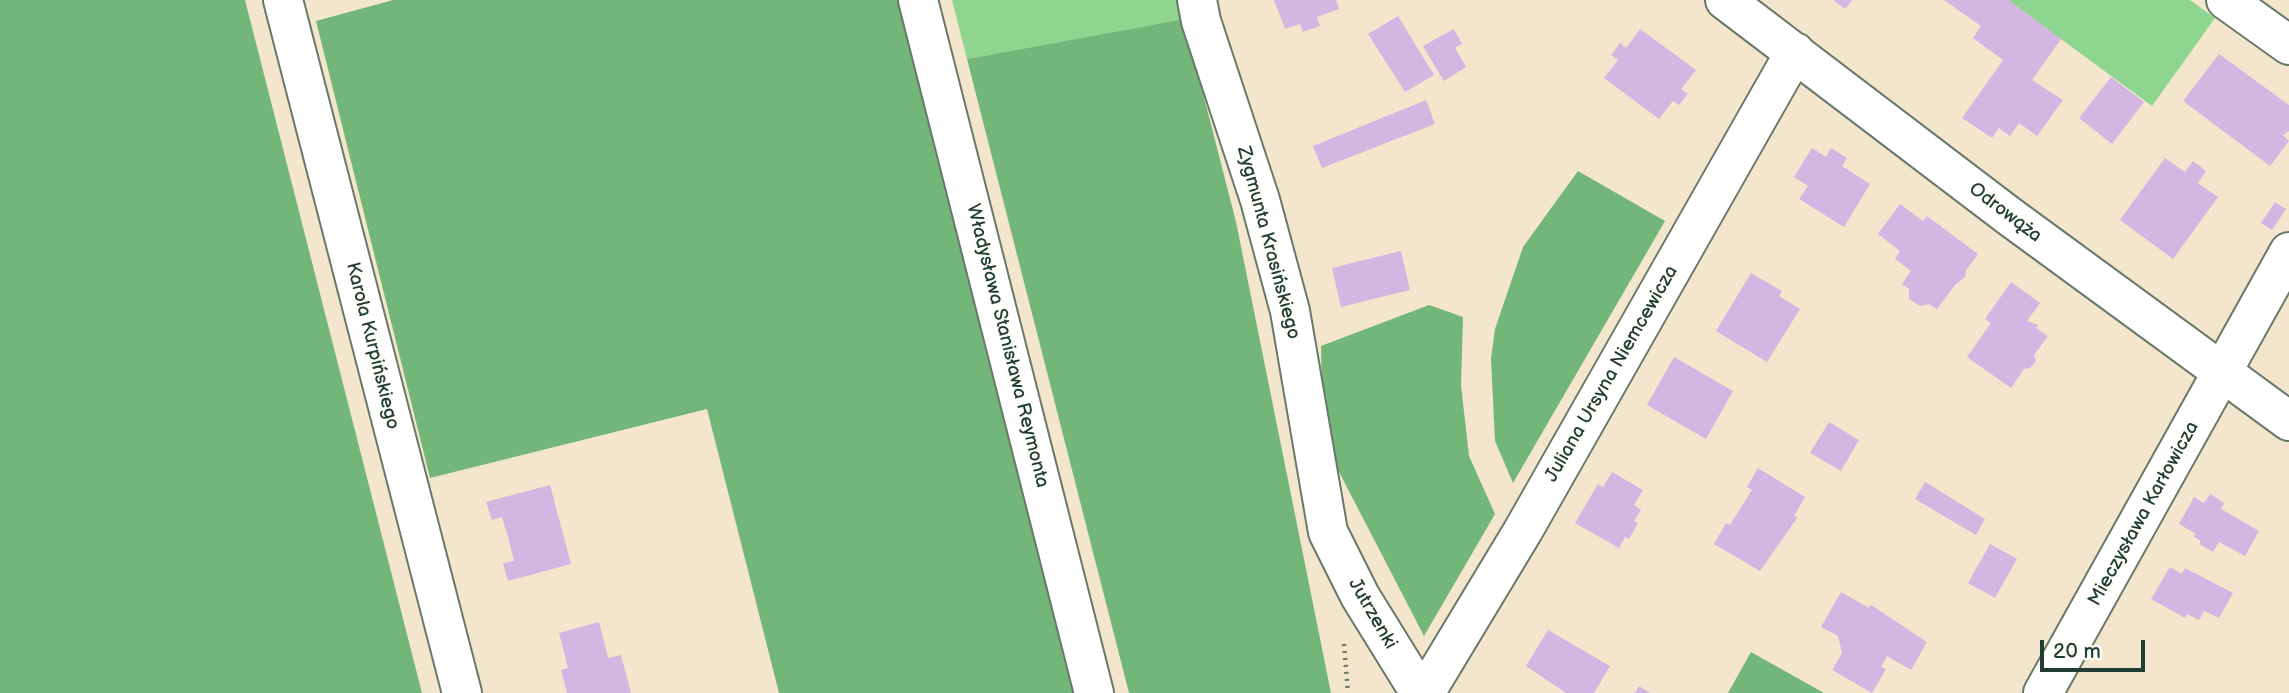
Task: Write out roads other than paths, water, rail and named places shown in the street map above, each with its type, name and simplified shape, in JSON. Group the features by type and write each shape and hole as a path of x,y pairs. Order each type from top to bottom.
{"street":[{"name":"Karola Kurpińskiego","path":"283,0 462,693"},
{"name":"Władysława Stanisława Reymonta","path":"918,0 1094,693"},
{"name":"Zygmunta Krasińskiego","path":"1197,0 1201,21 1260,200 1290,311 1328,532"},
{"name":"Odrowąża","path":"1725,0 2009,216 2289,421"},
{"path":"2225,0 2289,45"},
{"name":"Juliana Ursyna Niemcewicza","path":"1425,693 1524,529 1795,52"},
{"name":"Mieczysława Karłowicza","path":"2043,693 2224,373 2289,252"},
{"name":"Jutrzenki","path":"1328,532 1360,596 1420,693"}]}
